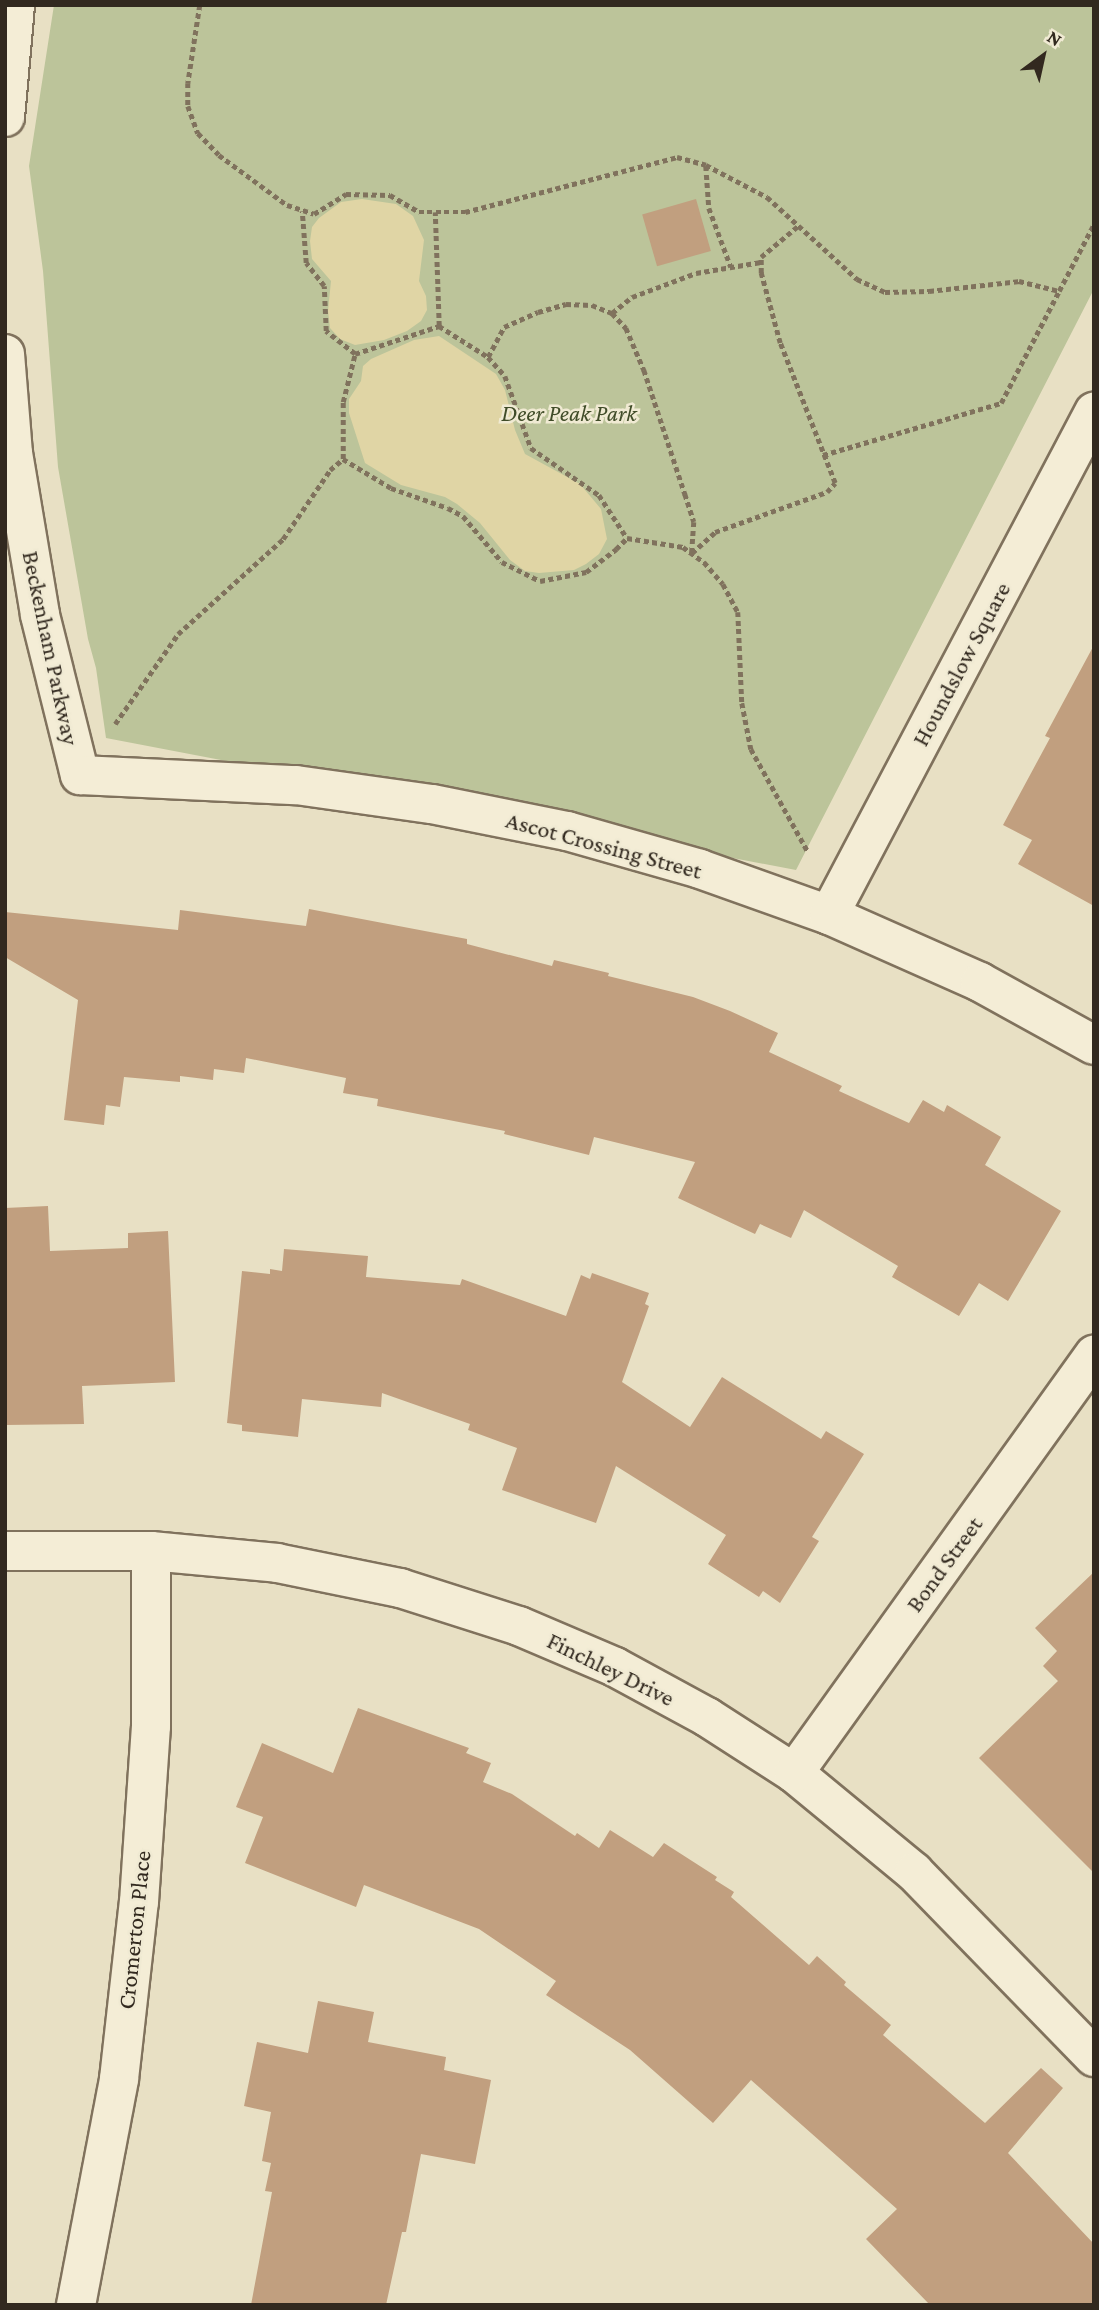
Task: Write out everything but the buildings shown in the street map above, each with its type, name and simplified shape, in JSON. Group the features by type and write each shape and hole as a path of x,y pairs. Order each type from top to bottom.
{"street":[{"path":"5,117 15,5"},
{"name":"Beckenham Parkway","path":"5,354 13,453 40,615 80,775"},
{"name":"Houndslow Square","path":"833,908 1094,412"},
{"name":"Ascot Crossing Street","path":"80,775 296,785 432,804 580,835 833,908 980,982 1094,1045"},
{"name":"Bond Street","path":"794,1773 1094,1355"},
{"name":"Finchley Drive","path":"5,1551 151,1551 277,1563 400,1588 519,1626 615,1667 707,1717 794,1773 914,1872 1094,2057"},
{"name":"Cromerton Place","path":"76,2305 119,2079 139,1902 151,1726 151,1551"}],"path":[{"path":"200,5 188,83 188,106 198,133 219,155 287,205 302,211 314,214 346,194 390,195 419,212 465,212 677,158 706,165 767,197 857,279 885,292 929,291 1019,281 1059,291"},
{"path":"706,165 709,208 731,267"},
{"path":"302,211 306,263 324,286 326,331 355,354"},
{"path":"435,212 439,326"},
{"path":"823,455 1001,402 1094,225"},
{"path":"692,553 715,532 827,492 835,483 780,342 766,296 761,262 761,257 798,226"},
{"path":"612,313 632,297 696,273 761,262"},
{"path":"488,357 504,327 538,312 566,303 592,305 612,313 626,328 644,370 694,522 692,553"},
{"path":"355,354 439,326"},
{"path":"439,326 488,357 505,376 531,448 599,495 627,538 683,547 723,584 738,612 742,703 751,749 833,908"},
{"path":"80,775 178,634 283,539 330,470 343,459 343,402 355,354"},
{"path":"343,459 391,488 463,516 502,562 540,582 586,572 617,550 627,538"}],"green space":[{"name":"Deer Peak Park","path":"54,5 1094,5 1094,289 796,870 106,738 96,668 88,639 58,467 43,271 29,166"}],"sand":[{"path":"362,199 396,204 413,216 424,240 419,281 426,296 427,310 421,321 407,331 384,340 355,345 340,339 330,328 328,311 331,281 312,259 310,241 312,227 319,218 341,202"},
{"path":"439,336 496,374 505,390 515,430 525,454 580,484 601,509 607,539 599,554 586,564 574,570 539,573 525,571 510,560 480,523 457,504 445,497 401,485 365,463 349,413 349,399 361,381 363,366 371,359 414,340"}]}
